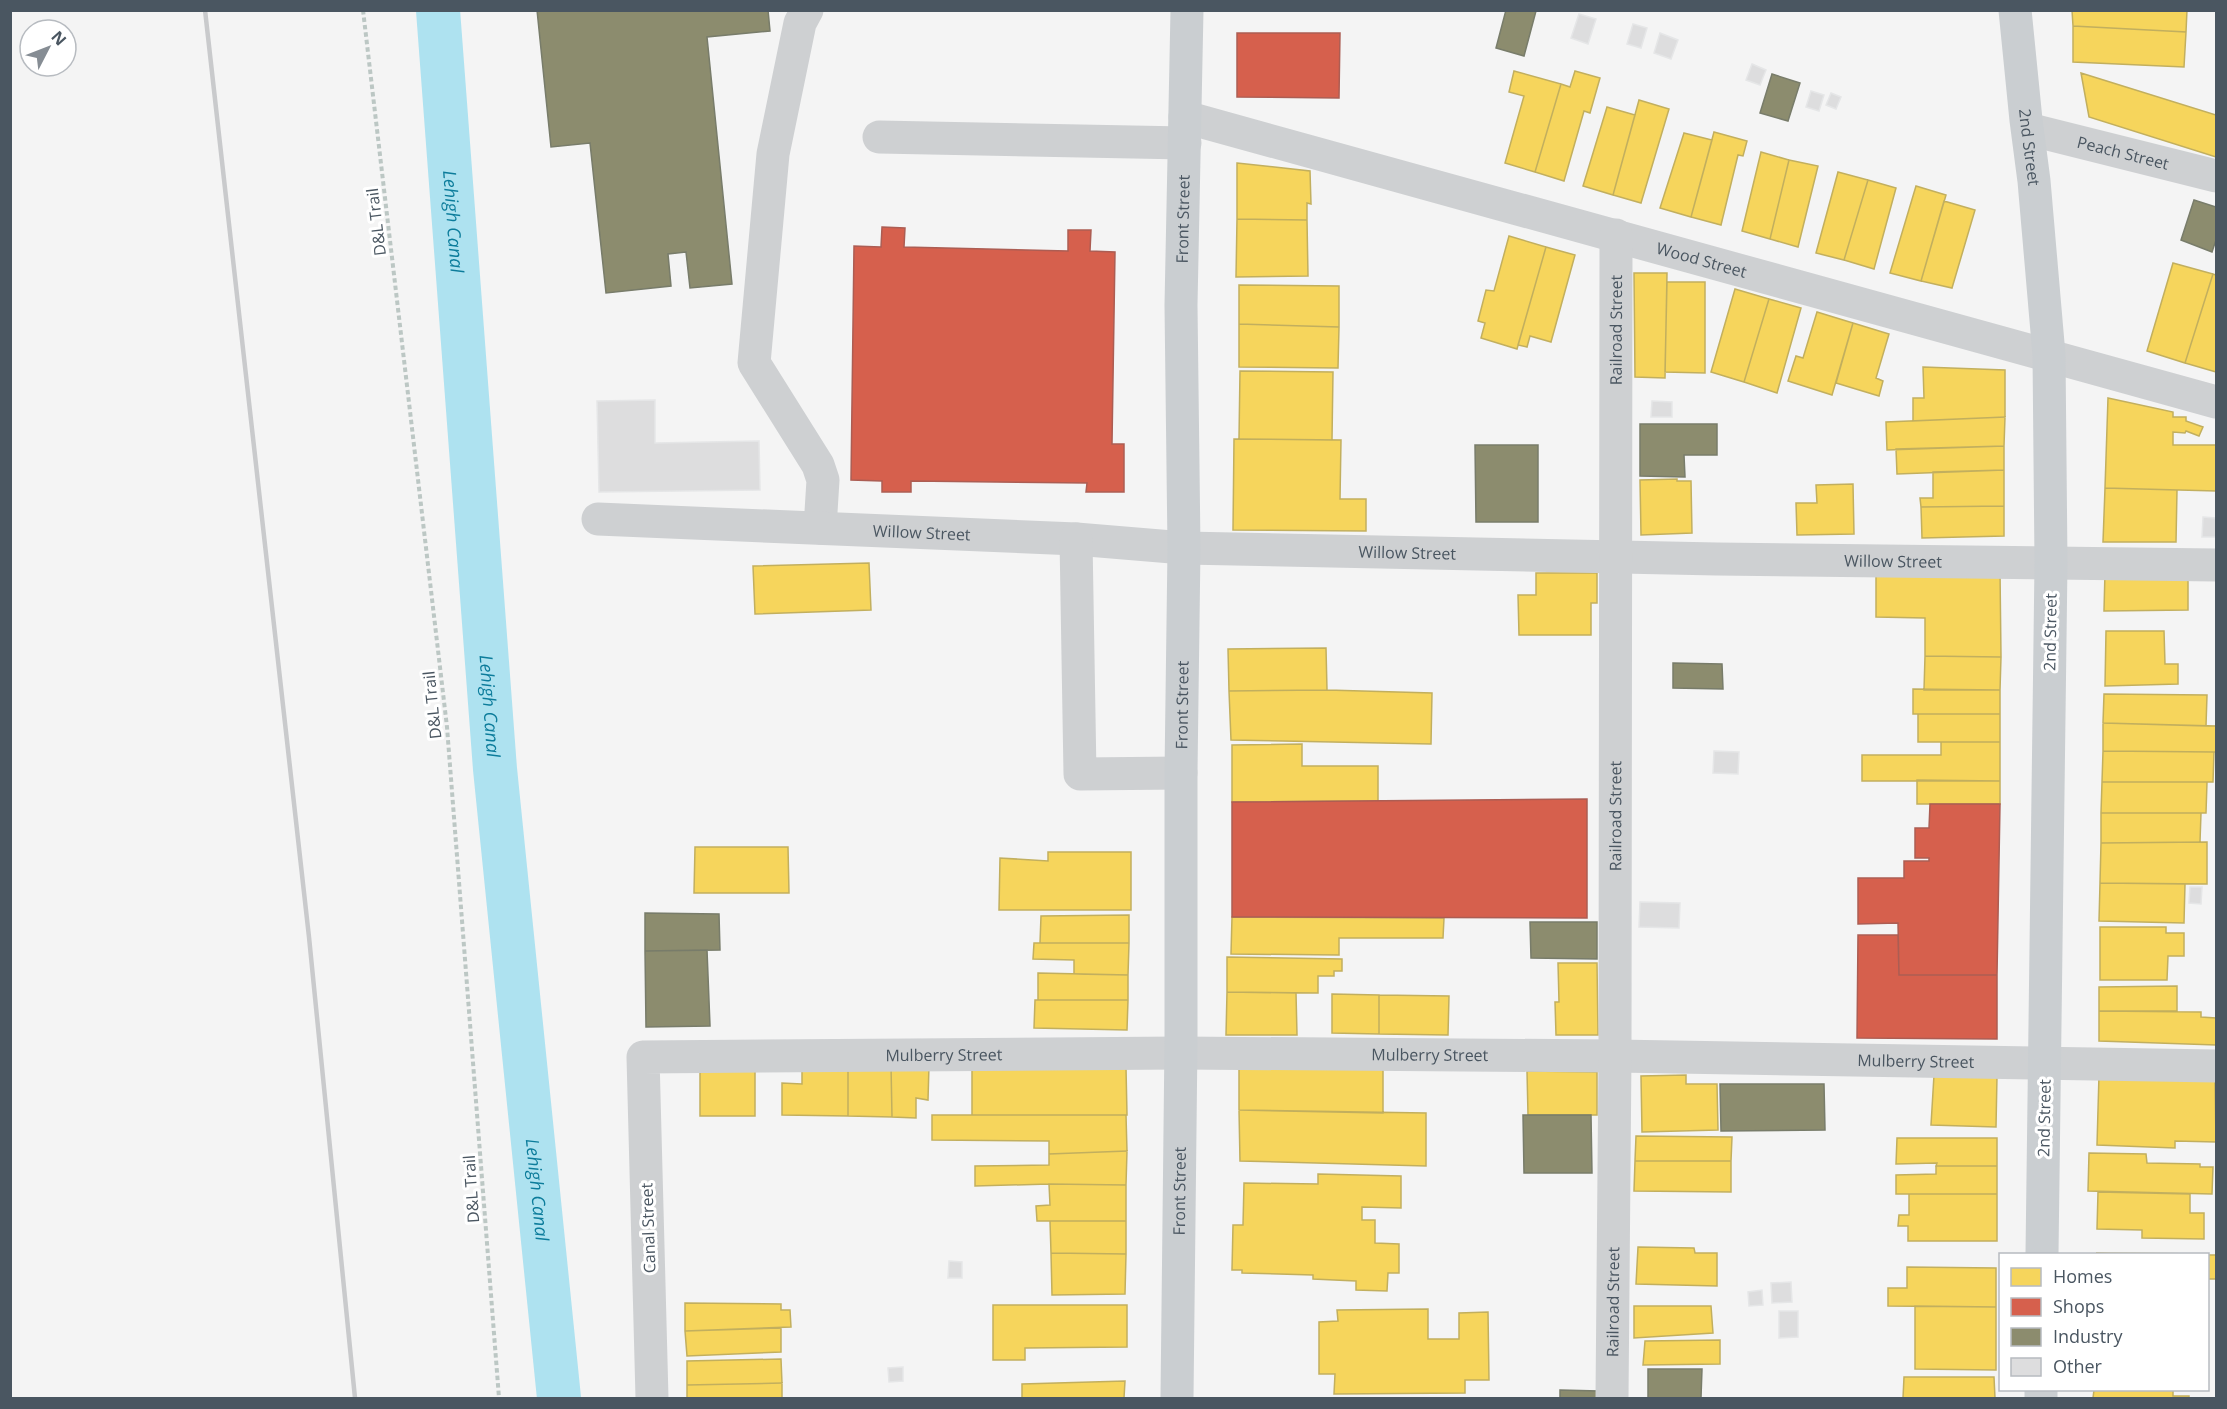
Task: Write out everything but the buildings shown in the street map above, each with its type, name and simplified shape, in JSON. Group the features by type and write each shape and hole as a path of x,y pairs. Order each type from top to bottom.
{"main road":[{"name":"Front Street","path":"1177,1398 1184,548 1181,304 1187,10"},
{"name":"2nd Street","path":"2015,10 2049,355 2051,563 2042,1253"}],"street":[{"path":"807,10 800,23 773,154 754,363 819,465 823,480 820,528"},
{"name":"Peach Street","path":"2028,129 2217,176"},
{"name":"Wood Street","path":"879,137 1185,130 1616,235 2217,402"},
{"name":"Railroad Street","path":"1612,1398 1615,1056 1616,235"},
{"name":"Willow Street","path":"598,519 1076,539 1184,548 1615,557 2217,565"},
{"path":"1076,539 1080,774 1181,773"},
{"name":"Mulberry Street","path":"643,1057 1180,1053 1615,1056 2217,1066"},
{"name":"Canal Street","path":"643,1057 652,1398"}],"path":[{"name":"D&L Trail","path":"363,10 447,727 499,1398"}],"waterway":[{"name":"Lehigh Canal","path":"438,10 495,769 559,1398"}],"railway":[{"path":"205,10 309,937 355,1398"}]}
